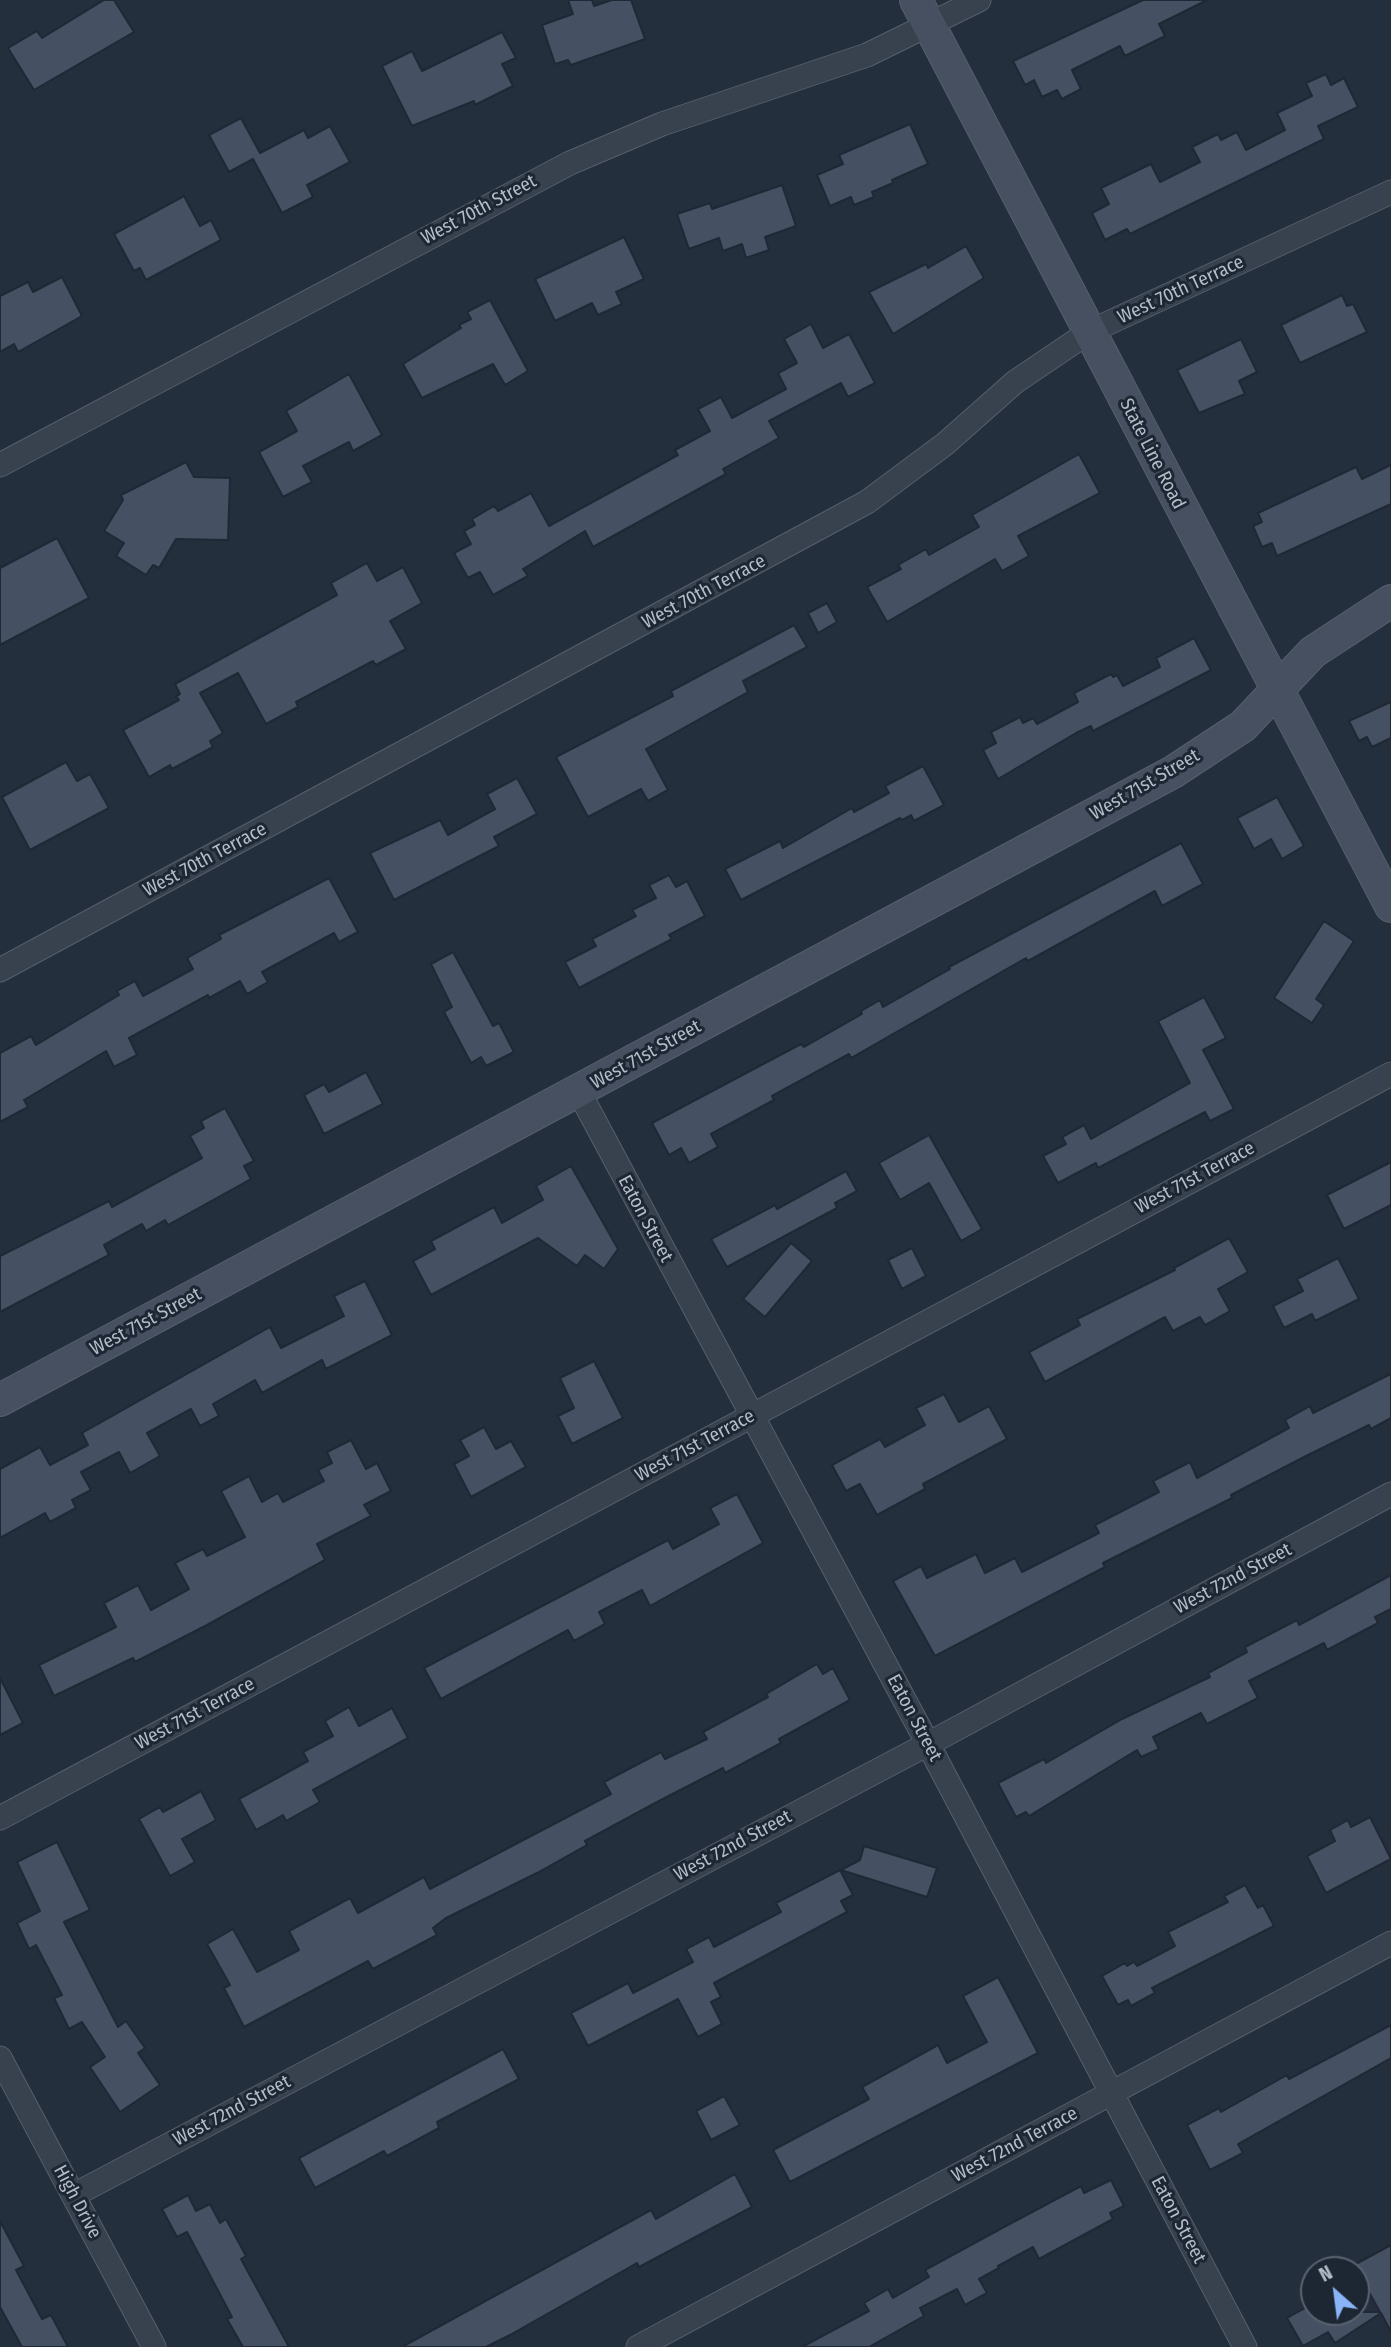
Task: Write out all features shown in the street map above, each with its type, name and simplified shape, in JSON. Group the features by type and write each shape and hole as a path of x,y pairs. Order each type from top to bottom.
{"street":[{"name":"West 70th Street","path":"0,465 570,163 662,124 867,55 923,13 979,0"},
{"name":"State Line Road","path":"923,13 1391,906"},
{"name":"West 70th Terrace","path":"0,970 867,502 945,444 1015,382 1089,332 1391,191"},
{"name":"West 71st Street","path":"0,1400 1173,772 1243,726 1313,652 1391,601"},
{"name":"West 71st Terrace","path":"0,1818 1391,1074"},
{"name":"Eaton Street","path":"579,1092 928,1744 1245,2347"},
{"name":"West 72nd Street","path":"74,2195 928,1744 1391,1494"},
{"name":"West 72nd Terrace","path":"638,2347 1391,1943"},
{"name":"High Drive","path":"0,2058 154,2347"}],"building":[{"path":"104,0 114,0 134,32 34,90 8,48 37,31 42,38"},
{"path":"568,0 592,0 594,6 612,0 631,0 645,39 571,65 568,60 555,64 542,25 573,14"},
{"path":"1143,0 1207,0 1159,24 1165,36 1125,56 1120,46 1072,70 1081,89 1062,99 1057,90 1042,97 1034,80 1025,85 1013,61"},
{"path":"502,32 516,58 502,64 513,86 475,105 474,101 412,126 382,66 412,51 422,71"},
{"path":"1326,74 1331,85 1344,78 1358,107 1318,126 1324,139 1130,234 1127,229 1105,240 1092,213 1109,204 1101,188 1151,164 1160,182 1200,162 1192,147 1218,134 1221,140 1237,132 1246,150 1285,130 1277,113 1312,96 1306,83"},
{"path":"241,118 260,153 304,130 308,138 330,126 350,162 307,185 313,197 282,213 253,159 229,172 209,135"},
{"path":"910,124 928,164 872,192 874,197 854,205 851,197 830,206 817,175 843,164 839,155"},
{"path":"782,185 796,226 765,237 769,250 746,258 742,244 723,251 719,238 689,249 677,214 710,203 712,209"},
{"path":"184,196 200,226 211,220 221,240 146,280 140,268 134,271 114,234"},
{"path":"624,237 644,279 616,292 622,304 598,315 592,303 555,321 535,279"},
{"path":"966,246 984,278 893,334 869,292 926,264 928,268"},
{"path":"62,277 82,316 18,352 14,344 0,352 0,296 28,282 33,292"},
{"path":"1342,295 1347,306 1353,304 1367,332 1300,363 1281,325"},
{"path":"490,300 528,371 505,385 493,364 422,398 403,364 461,328 459,325 471,319 467,312"},
{"path":"811,324 823,348 849,334 875,383 848,397 841,383 769,421 779,438 723,469 726,474 593,547 585,531 523,569 528,576 493,595 480,572 468,578 454,553 471,544 464,531 475,525 472,519 494,506 498,511 531,493 549,526 678,455 675,450 710,431 698,409 721,397 732,418 786,389 778,373 797,363 784,339"},
{"path":"1241,339 1257,372 1239,381 1245,394 1199,413 1177,370"},
{"path":"349,374 382,435 353,451 349,442 303,466 312,482 283,497 259,452 297,431 286,411"},
{"path":"1079,454 1100,493 1018,536 1029,556 1002,571 995,559 887,622 867,587 901,569 898,565 926,549 929,555 979,527 972,515"},
{"path":"186,462 194,477 230,478 228,540 176,539 159,568 153,565 146,575 116,556 124,543 104,531 123,500 121,495"},
{"path":"1391,465 1391,504 1277,556 1272,543 1262,547 1253,526 1262,522 1258,513 1356,467 1362,479"},
{"path":"57,538 89,598 0,645 0,568"},
{"path":"367,563 377,581 403,567 422,603 390,621 406,649 376,665 373,661 296,702 298,707 266,724 238,673 200,693 223,733 210,741 213,747 172,769 170,765 149,777 123,730 179,700 176,696 180,694 175,684 337,595 331,583"},
{"path":"827,603 837,622 818,633 808,613"},
{"path":"794,625 807,647 743,681 748,692 646,749 668,790 648,801 641,789 588,817 556,757 673,696 671,691"},
{"path":"1194,638 1211,670 1093,731 1091,726 1076,733 998,779 983,750 996,743 991,732 1020,717 1023,723 1033,718 1037,724 1078,702 1074,693 1111,674 1113,677 1117,675 1123,686 1160,667 1156,658"},
{"path":"1391,702 1391,738 1372,747 1367,737 1359,741 1349,721"},
{"path":"66,762 77,781 90,774 109,808 30,850 2,797"},
{"path":"923,766 944,805 914,821 911,815 902,820 900,818 741,900 725,869 780,841 783,848 852,808 854,812 889,793 885,786"},
{"path":"517,778 537,814 494,837 499,846 394,900 370,853 440,820 448,835 495,809 487,794"},
{"path":"1277,797 1304,846 1282,859 1271,839 1254,849 1237,818"},
{"path":"1181,843 1203,884 1162,906 1155,891 1028,961 1026,958 851,1058 849,1054 772,1096 774,1100 711,1134 718,1147 689,1163 681,1148 669,1155 652,1123 801,1044 804,1047 862,1014 861,1011 880,1000 883,1007 950,969 949,967"},
{"path":"669,875 676,887 687,881 705,916 669,935 672,939 579,988 565,962 596,946 592,939 636,916 632,910 656,898 649,885"},
{"path":"329,878 358,932 339,942 334,933 262,972 268,982 247,994 240,981 209,998 208,995 129,1038 137,1055 114,1067 106,1051 24,1100 28,1107 0,1122 0,1053 31,1036 36,1045 119,995 117,991 135,981 143,996 193,969 187,958 221,939 219,935"},
{"path":"1324,921 1354,941 1316,999 1324,1005 1312,1023 1274,998"},
{"path":"453,952 493,1026 499,1023 514,1052 486,1066 481,1057 471,1063 444,1012 452,1007 431,964"},
{"path":"1204,997 1226,1038 1203,1050 1234,1109 1210,1121 1205,1112 1098,1168 1096,1163 1058,1183 1043,1156 1066,1144 1062,1137 1084,1125 1091,1139 1190,1083 1158,1021"},
{"path":"366,1072 383,1104 324,1134 304,1095 324,1084 329,1092"},
{"path":"225,1108 254,1161 244,1166 251,1179 168,1225 165,1220 146,1231 142,1224 104,1245 109,1255 0,1312 0,1256 109,1201 112,1207 202,1158 190,1136 204,1128 201,1121"},
{"path":"929,1135 982,1229 961,1241 929,1183 900,1200 879,1163"},
{"path":"1391,1162 1391,1205 1344,1229 1327,1195"},
{"path":"571,1166 618,1249 604,1269 585,1255 577,1266 538,1238 431,1295 413,1261 435,1249 431,1241 494,1207 502,1223 543,1200 536,1186"},
{"path":"846,1171 857,1191 835,1203 837,1208 727,1267 711,1239 775,1205 777,1209"},
{"path":"1229,1238 1248,1272 1218,1289 1230,1311 1205,1325 1200,1317 1173,1331 1165,1317 1045,1382 1029,1352 1080,1325 1077,1319 1175,1270 1174,1268"},
{"path":"791,1243 812,1261 765,1317 743,1299"},
{"path":"912,1248 926,1276 902,1289 888,1260"},
{"path":"1338,1258 1359,1299 1315,1321 1312,1314 1284,1328 1273,1306 1303,1291 1297,1279"},
{"path":"365,1281 392,1335 326,1369 322,1360 262,1393 255,1380 213,1404 219,1416 200,1426 191,1409 147,1433 160,1456 130,1473 119,1452 81,1472 91,1490 72,1500 76,1508 50,1522 45,1513 0,1538 0,1469 40,1447 50,1465 88,1445 82,1433 270,1327 281,1348 344,1316 334,1296"},
{"path":"594,1361 623,1418 572,1444 558,1416 574,1408 560,1378"},
{"path":"1391,1374 1391,1418 1371,1429 1369,1425 1231,1495 1232,1498 1103,1563 1105,1567 935,1656 893,1581 921,1566 927,1578 976,1554 985,1573 1015,1558 1022,1572 1099,1533 1095,1525 1159,1492 1153,1481 1190,1462 1197,1478 1289,1428 1285,1420 1310,1406 1313,1413"},
{"path":"944,1394 959,1422 989,1406 1007,1439 923,1484 925,1489 877,1515 860,1484 846,1491 832,1465 880,1439 885,1447 925,1425 916,1408"},
{"path":"484,1427 496,1449 511,1441 526,1467 471,1497 454,1464 469,1456 460,1440"},
{"path":"351,1440 366,1469 377,1463 391,1491 364,1505 371,1516 317,1544 325,1560 135,1662 133,1658 54,1696 39,1665 116,1627 104,1603 138,1585 151,1610 189,1589 175,1563 203,1549 207,1556 245,1537 221,1491 249,1476 262,1502 278,1493 283,1502 324,1481 318,1470 332,1463 327,1452"},
{"path":"737,1494 763,1543 650,1606 642,1590 599,1612 605,1624 574,1641 568,1630 441,1699 424,1668 668,1540 673,1549 719,1524 710,1508"},
{"path":"1391,1575 1391,1609 1375,1617 1378,1623 1327,1650 1324,1643 1249,1681 1258,1698 1207,1724 1201,1713 1153,1737 1159,1749 1141,1757 1137,1750 1029,1816 1026,1812 1016,1817 998,1783 1044,1759 1046,1763 1122,1719 1210,1677 1208,1673 1247,1652 1245,1647 1297,1620 1299,1625"},
{"path":"817,1664 823,1674 833,1668 850,1700 779,1739 781,1743 725,1773 723,1768 657,1802 585,1841 587,1845 537,1873 446,1918 433,1928 437,1935 373,1969 368,1961 244,2027 224,1988 230,1985 207,1944 233,1929 257,1972 299,1950 289,1931 350,1898 358,1913 424,1877 430,1889 611,1794 604,1782 661,1752 665,1759 707,1739 703,1732 768,1697 766,1694"},
{"path":"0,1678 23,1723 0,1735"},
{"path":"349,1707 359,1726 392,1708 408,1738 313,1790 320,1802 286,1821 283,1815 256,1830 239,1799 308,1761 303,1752 333,1736 325,1721"},
{"path":"201,1791 216,1820 182,1839 195,1862 170,1876 139,1819 160,1807 163,1812"},
{"path":"1370,1817 1391,1859 1326,1893 1307,1856 1335,1841 1330,1830 1348,1820 1351,1827"},
{"path":"57,1842 90,1910 64,1922 118,2027 126,2021 145,2048 138,2053 160,2085 120,2112 90,2067 105,2057 82,2022 69,2029 54,1998 62,1995 36,1945 29,1949 17,1923 40,1911 17,1862"},
{"path":"864,1846 937,1868 927,1897 841,1870 860,1860"},
{"path":"840,1870 853,1895 841,1901 847,1912 714,1983 721,1997 711,2002 722,2024 698,2037 678,1999 588,2046 571,2013 628,1983 633,1993 693,1962 686,1949 709,1937 714,1947 781,1912 776,1903"},
{"path":"1245,1885 1258,1908 1263,1905 1274,1926 1152,1988 1155,1993 1131,2006 1128,2000 1118,2005 1102,1976 1125,1963 1127,1966 1134,1962 1137,1966 1175,1946 1168,1932 1228,1902 1224,1896"},
{"path":"998,1977 1038,2053 790,2182 773,2150 869,2099 862,2087 938,2045 947,2063 987,2042 963,1996"},
{"path":"1391,2025 1391,2058 1238,2144 1243,2153 1210,2170 1187,2125 1219,2108 1221,2112 1287,2075 1289,2079"},
{"path":"503,2049 519,2079 437,2122 439,2128 387,2156 384,2151 315,2188 299,2158"},
{"path":"724,2096 740,2125 711,2140 696,2111"},
{"path":"735,2174 752,2207 639,2267 637,2263 510,2335 486,2347 402,2347 651,2210 656,2219"},
{"path":"1111,2180 1124,2206 1110,2213 1113,2219 1039,2259 1033,2247 998,2266 999,2268 979,2279 987,2293 965,2305 957,2289 920,2308 924,2316 869,2347 802,2347 869,2311 864,2303 888,2289 893,2298 929,2277 925,2270 1004,2227 1081,2186 1084,2193"},
{"path":"188,2195 196,2211 210,2204 220,2223 226,2219 246,2256 241,2259 289,2347 243,2347 227,2319 232,2317 187,2232 177,2237 162,2209"},
{"path":"0,2221 24,2266 16,2270 42,2319 51,2315 68,2347 22,2347 0,2307"},
{"path":"1391,2245 1391,2332 1381,2313 1370,2320 1370,2312 1380,2312 1370,2294 1370,2256"},
{"path":"1300,2311 1300,2326 1361,2326 1335,2343 1328,2332 1303,2346 1287,2318"}]}
